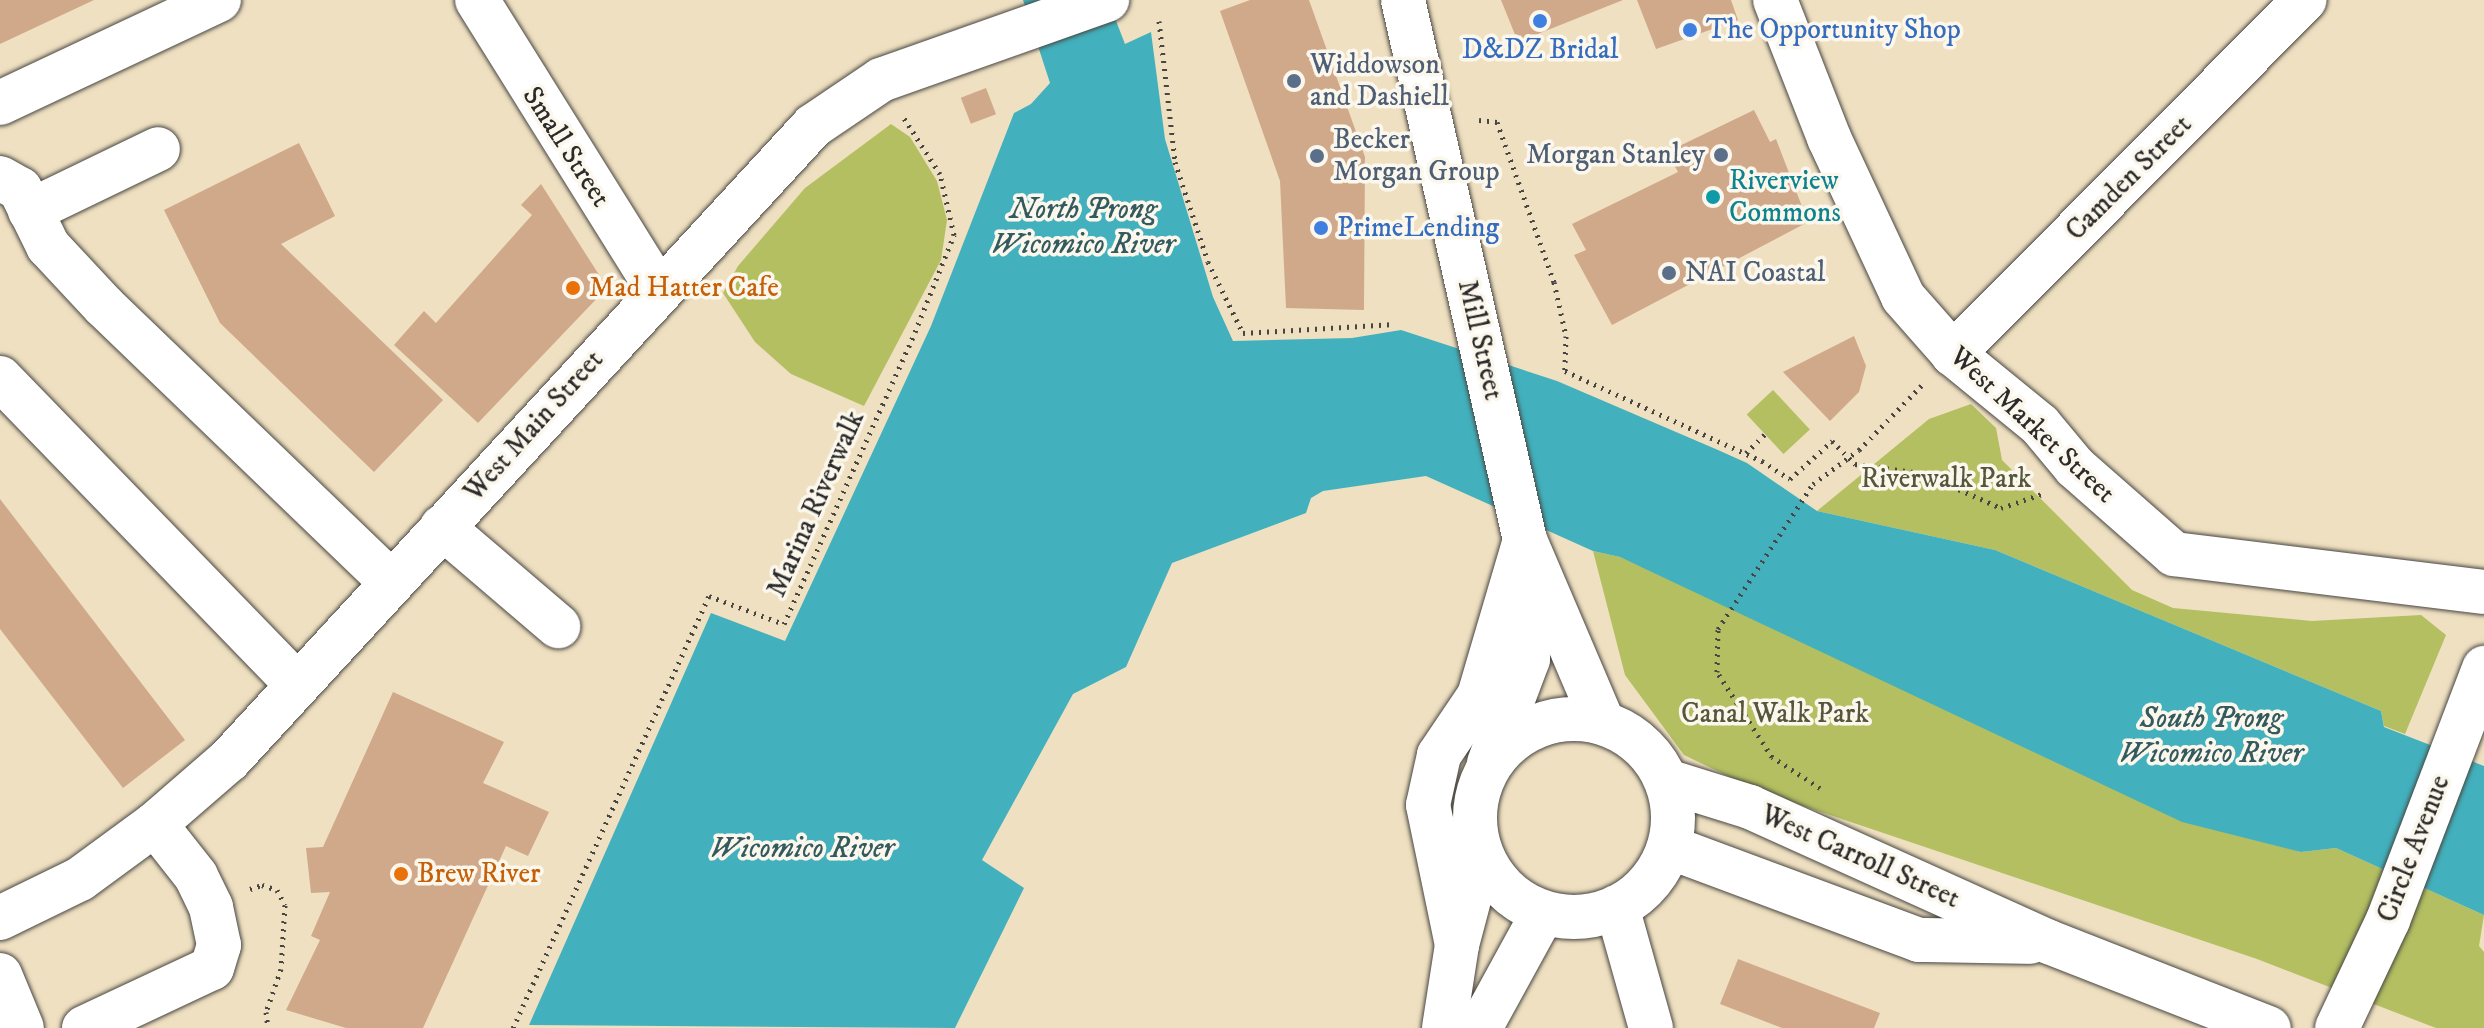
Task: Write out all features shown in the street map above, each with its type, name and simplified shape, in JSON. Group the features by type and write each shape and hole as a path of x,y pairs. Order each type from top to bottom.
{"street":[{"path":"0,103 219,0"},
{"name":"Small Street","path":"477,0 659,291"},
{"name":"West Main Street","path":"0,918 80,879 155,824 229,760 813,126 881,80 1107,0"},
{"name":"Mill Street","path":"1403,0 1523,531 1603,723"},
{"name":"West Market Street","path":"1775,0 1829,138 1903,297 1953,354 2040,425 2075,467 2174,554 2484,592"},
{"name":"Camden Street","path":"1953,354 2304,0"},
{"path":"30,211 158,149"},
{"path":"0,178 20,189 48,246 104,306 391,582"},
{"path":"0,378 297,685"},
{"path":"442,527 558,626"},
{"path":"1457,945 1428,805 1439,755 1479,696 1523,531"},
{"name":"Mill Street","path":"1487,769 1528,659 1523,531"},
{"name":"Circle Avenue","path":"2337,1028 2388,920 2484,668"},
{"path":"1570,718 1603,723 1630,735 1652,755 1667,781 1674,814 1669,847 1658,872 1617,907 1594,916 1543,913 1517,900 1495,880 1481,854 1474,825 1476,796 1487,769 1509,743 1537,726 1570,718"},
{"name":"West Carroll Street","path":"1667,781 1750,807 2049,942 2269,1028"},
{"path":"84,1028 212,968 219,945 211,907 196,876 155,824"},
{"name":"West Carroll Street","path":"1669,847 1919,940 2049,942"},
{"path":"1444,1028 1457,945 1481,854"},
{"path":"1617,907 1651,1028"},
{"path":"1480,1028 1543,913"},
{"path":"0,975 22,1028"}],"path":[{"path":"1159,21 1175,162 1208,262 1243,333 1395,324"},
{"name":"Marina Riverwalk","path":"513,1028 709,596 784,624 915,332 954,235 940,174 901,114"},
{"path":"1479,120 1497,122 1549,268 1566,336 1565,371 1746,453 1790,479 1832,441 1855,464 1922,473 2001,508 2043,494"},
{"path":"1772,757 1717,672 1718,629 1813,484 1849,458 1953,354"},
{"path":"1746,453 1765,434"},
{"path":"211,907 262,885 277,890 285,905 285,945 266,1012 268,1028"}],"green space":[{"path":"891,124 910,137 937,181 947,220 941,260 864,406 791,374 755,342 723,293 738,266 805,188"},
{"path":"1773,390 1810,429 1783,454 1747,415"},
{"name":"Riverwalk Park","path":"1971,404 1996,428 2002,460 2132,590 2173,608 2312,621 2421,615 2446,635 2405,734 2384,726 2381,711 1995,550 1817,511 1929,419"},
{"name":"Canal Walk Park","path":"1593,551 1620,557 2266,841 2301,852 2336,848 2484,915 2479,946 2484,952 2484,1028 2436,1028 2257,959 1759,791 1684,755 1625,675"}],"water":[{"path":"1023,0 1108,0 1125,44 1151,32 1165,139 1213,297 1233,341 1352,338 1401,330 1557,381 1718,450 1747,463 1817,511 1995,550 2381,711 2384,727 2484,766 2484,915 2336,848 2301,852 2182,822 1620,557 1593,551 1426,476 1323,491 1311,498 1306,513 1172,563 1126,667 1073,694 982,860 1024,888 955,1028 529,1025 711,613 785,641 931,326 1014,113 1031,104 1050,83"}],"building":[{"path":"0,0 94,0 0,44"},
{"path":"1250,0 1309,0 1365,157 1364,310 1286,308 1280,181 1220,11"},
{"name":"D&DZ Bridal","path":"1501,0 1623,0 1518,42"},
{"name":"The Opportunity Shop","path":"1637,0 1731,0 1738,20 1656,49"},
{"path":"986,88 996,114 971,124 961,98"},
{"name":"Riverview Commons","path":"1754,110 1770,142 1776,139 1808,222 1612,325 1574,255 1586,250 1572,224 1678,172 1667,152"},
{"path":"299,143 335,216 281,244 443,400 374,472 220,323 164,210"},
{"path":"541,184 603,281 603,292 478,423 394,345 424,311 436,323 532,215 521,205"},
{"path":"1854,336 1866,366 1859,392 1830,421 1783,372"},
{"path":"0,499 185,740 123,788 0,629"},
{"name":"Brew River","path":"393,692 504,742 483,783 549,812 528,856 506,846 423,1028 346,1028 286,1010 320,940 311,936 330,892 311,893 306,848 323,847"},
{"path":"1738,959 1880,1013 1874,1028 1782,1028 1720,1004"}],"place":[{"name":"D&DZ Bridal","path":"1540,21"},
{"name":"The Opportunity Shop","path":"1690,30"},
{"name":"Widdowson and Dashiell","path":"1294,81"},
{"name":"Morgan Stanley","path":"1721,155"},
{"name":"Becker Morgan Group","path":"1317,156"},
{"name":"Riverview Commons","path":"1713,197"},
{"name":"PrimeLending","path":"1321,228"},
{"name":"NAI Coastal","path":"1669,273"},
{"name":"Mad Hatter Cafe","path":"573,288"},
{"name":"Brew River","path":"401,874"}],"water label":[{"name":"North Prong Wicomico River","path":"1083,227"},
{"name":"South Prong Wicomico River","path":"2211,736"},
{"name":"Wicomico River","path":"802,849"}]}
